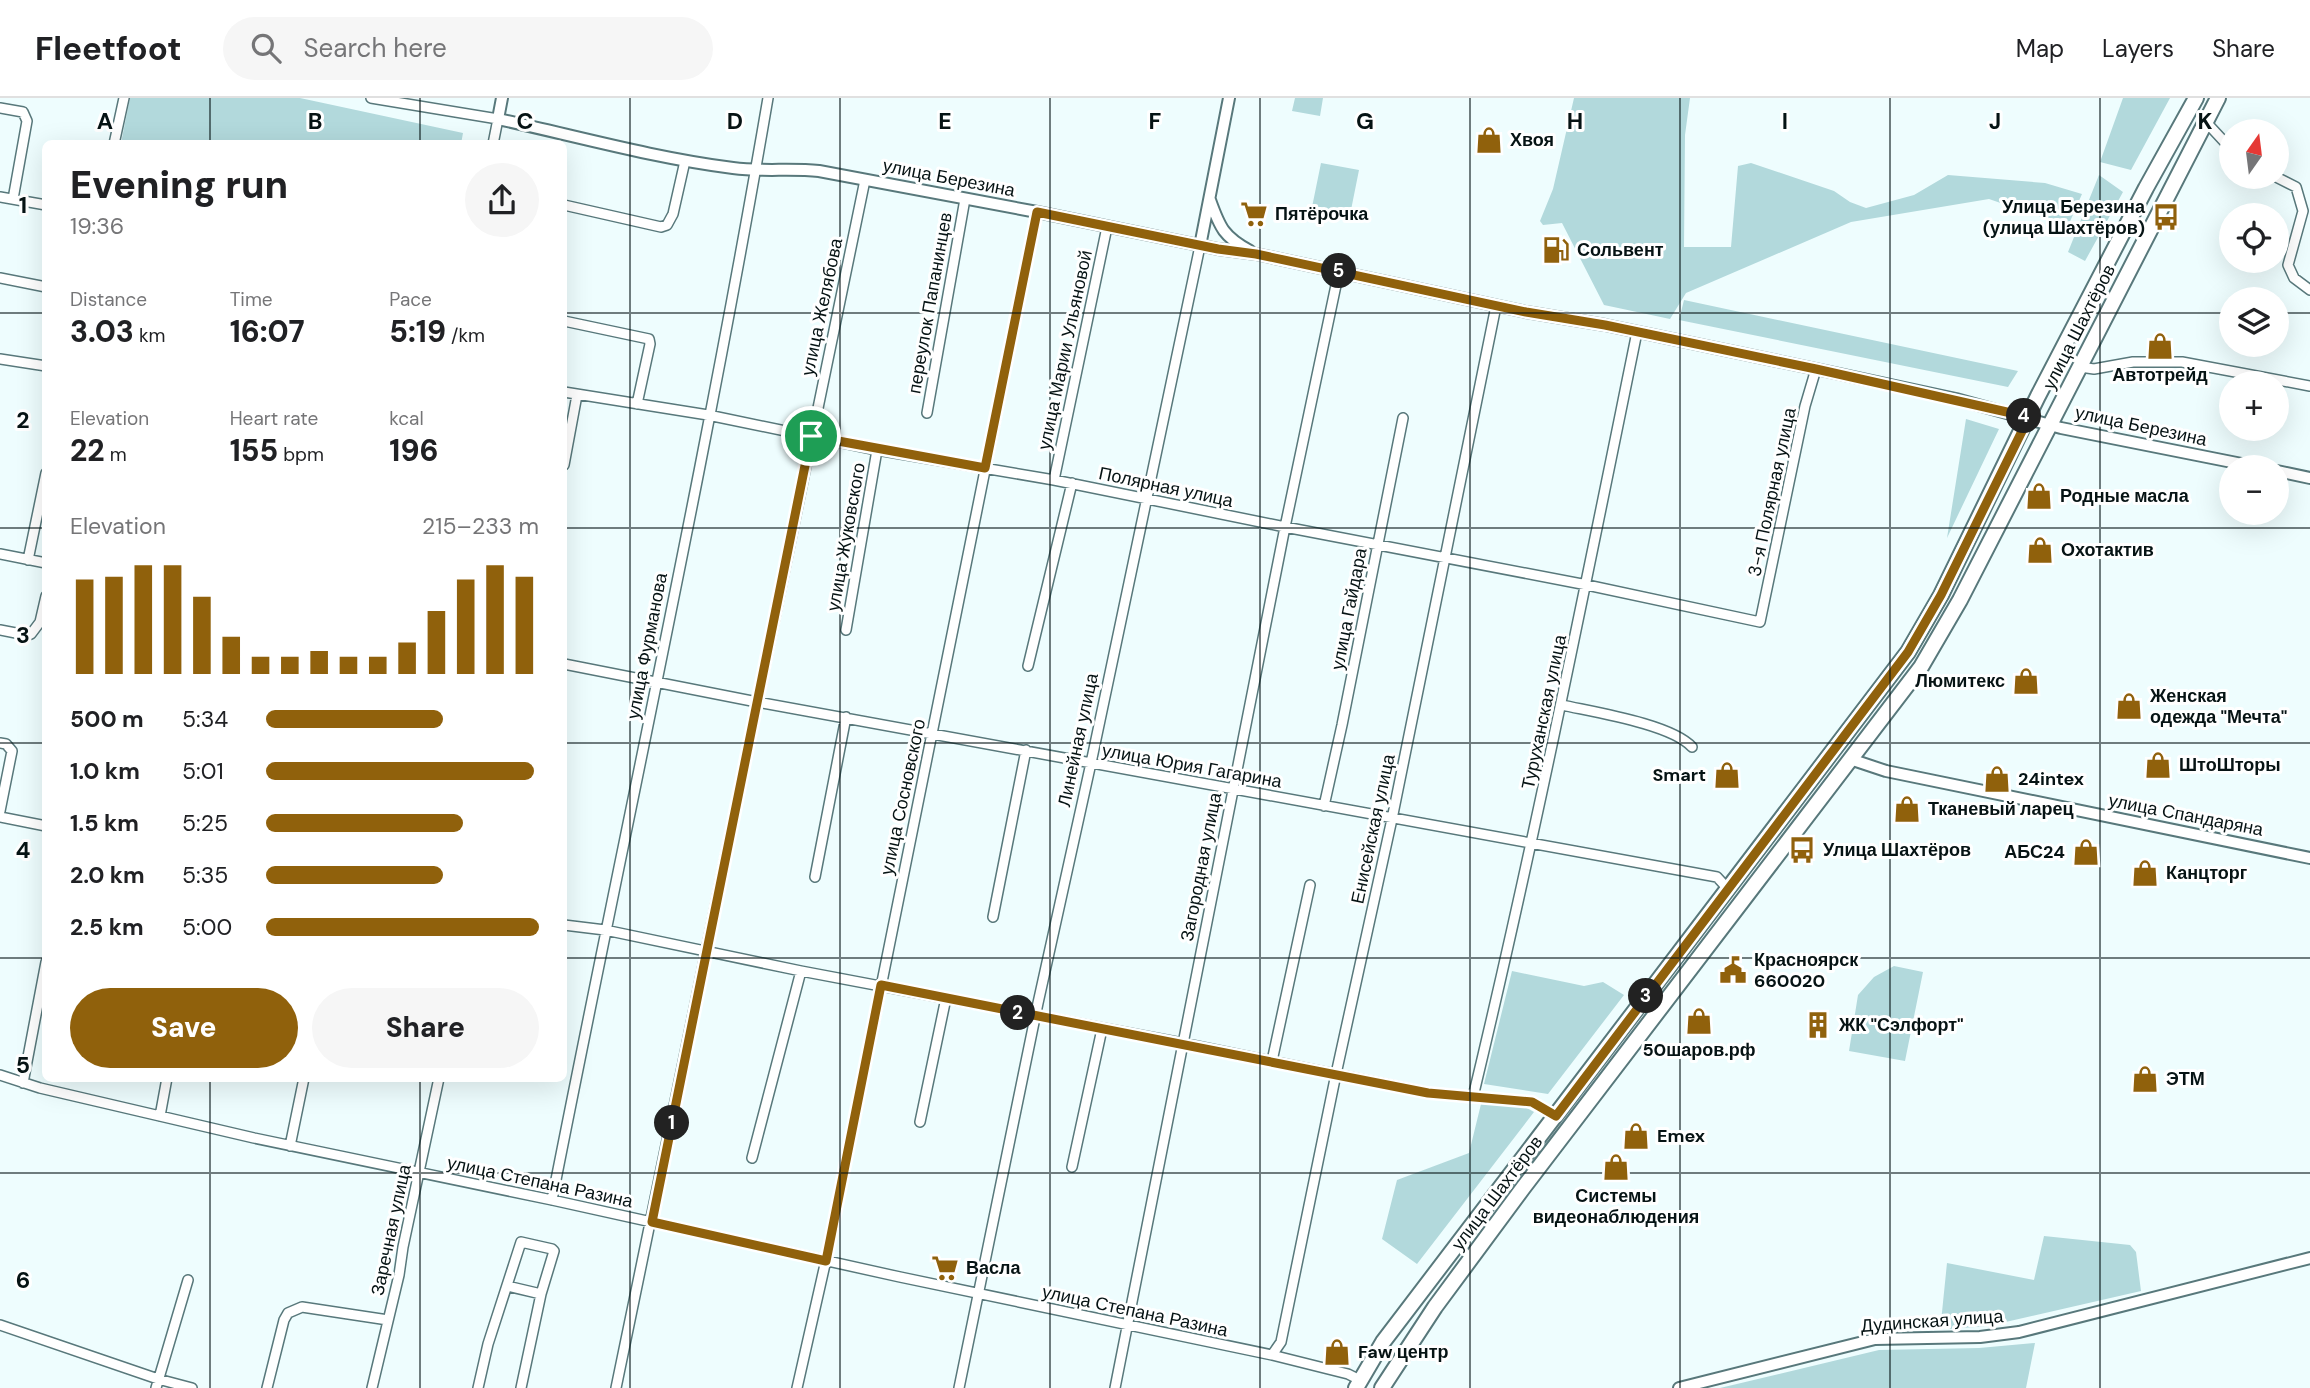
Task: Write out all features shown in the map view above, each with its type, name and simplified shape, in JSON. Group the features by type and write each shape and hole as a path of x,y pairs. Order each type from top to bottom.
{"main road":[{"name":"улица Шахтёров","path":"1382,1388 1435,1307 1523,1188 1921,667 1960,600 2218,98"},
{"name":"улица Шахтёров","path":"1358,1384 1383,1342 1521,1158 1556,1116 1908,652 1959,562 2029,417 2192,103"}],"street":[{"path":"115,140 124,98"},
{"name":"улица Березина","path":"372,98 498,119 563,139 685,161 756,170 806,170 1037,212 1200,246 1256,254 1496,306 1637,331 1816,369 2029,417 2051,425 2219,459"},
{"path":"494,140 502,98"},
{"name":"улица Фурманова","path":"552,1200 657,682 768,98"},
{"name":"Линейная улица","path":"959,1388 1035,1016 1148,499 1229,98"},
{"path":"0,107 23,112 27,121 13,199"},
{"path":"2206,122 2219,136"},
{"path":"567,206 661,227 667,225 673,214 685,161"},
{"name":"улица Желябова","path":"616,1388 865,180"},
{"path":"2289,184 2296,187 2303,211 2288,264 2294,278 2310,290"},
{"path":"0,197 42,204"},
{"path":"1209,197 1223,231 1233,242 1256,254"},
{"name":"переулок Папанинцев","path":"927,413 965,199"},
{"name":"улица Сосновского","path":"797,1388 826,1261 1037,212"},
{"name":"улица Марии Ульяновой","path":"1054,480 1107,227"},
{"name":"Загородная улица","path":"1115,1388 1284,527 1339,271"},
{"path":"0,278 42,286"},
{"name":"Енисейская улица","path":"1272,1355 1281,1342 1320,1161 1496,306"},
{"path":"567,322 649,339 637,404"},
{"name":"Туруханская улица","path":"1473,1097 1562,705 1637,331"},
{"path":"0,359 42,365"},
{"path":"2080,367 2094,369 2133,362 2182,362 2310,386"},
{"name":"3-я Полярная улица","path":"1760,622 1805,406 1816,369"},
{"name":"Полярная улица","path":"567,393 708,415 877,450 1072,483 1760,622"},
{"path":"567,448 576,395"},
{"name":"улица Гайдара","path":"1324,806 1404,418"},
{"name":"улица Жуковского","path":"846,630 877,450"},
{"path":"2289,474 2310,478"},
{"path":"1028,666 1072,483"},
{"path":"28,560 42,492"},
{"path":"0,554 42,562"},
{"path":"0,630 31,634 40,622 42,613"},
{"name":"улица Юрия Гагарина","path":"567,665 1531,845 1717,877 1728,889"},
{"path":"1562,705 1637,723 1682,738 1692,747"},
{"path":"815,877 846,717"},
{"path":"0,743 6,744 12,751 0,811"},
{"path":"993,917 1026,750"},
{"name":"улица Спандаряна","path":"1850,759 1886,771 2310,858"},
{"path":"0,817 42,825"},
{"path":"1272,1061 1310,885"},
{"path":"567,925 605,930 801,971 1428,1093 1532,1102 1556,1116"},
{"path":"752,1158 801,971"},
{"path":"23,1083 42,983"},
{"path":"920,1122 946,998"},
{"path":"1072,1167 1102,1029"},
{"name":"улица Степана Разина","path":"0,1075 23,1083 290,1146 1272,1355 1348,1374 1358,1384"},
{"path":"160,1116 166,1082"},
{"path":"290,1146 303,1082"},
{"name":"Заречная улица","path":"372,1388 438,1082"},
{"path":"478,1388 488,1344 518,1244 525,1242 554,1251 541,1294 521,1388"},
{"name":"Дудинская улица","path":"1679,1388 1875,1339 1980,1337 2019,1332 2310,1258"},
{"path":"157,1384 188,1280"},
{"path":"507,1286 541,1294"},
{"path":"267,1388 284,1320 288,1314 302,1307 388,1320"},
{"path":"0,1325 72,1348 157,1384 192,1388"}],"shaded area":[{"path":"130,98 300,98 463,133 462,140 122,140"},
{"path":"1295,98 1323,98 1320,116 1292,111"},
{"path":"1574,98 1690,98 1685,135 1684,247 1731,247 1738,166 1751,163 1834,191 1850,202 1866,208 1914,195 1948,175 2045,183 2082,194 2068,226 1989,199 1851,222 1686,293 1670,319 1604,305 1562,223 1543,225 1540,221 1553,189"},
{"path":"2123,98 2170,98 2131,170 2100,162"},
{"path":"1321,163 1359,170 1349,220 1311,212"},
{"path":"2099,175 2123,192 2085,261 2068,252"},
{"path":"1684,300 2018,371 2008,387 1679,320"},
{"path":"1966,419 1999,429 1947,538"},
{"path":"1894,966 1923,972 1905,1061 1849,1051 1858,995 1874,977"},
{"path":"1512,971 1584,986 1603,982 1624,995 1548,1094 1484,1084"},
{"path":"1481,1104 1525,1107 1534,1112 1417,1264 1382,1239 1397,1180 1469,1153"},
{"path":"2044,1236 2130,1245 2136,1252 2141,1291 1988,1326 1948,1329 1941,1322 1947,1263 2034,1280"},
{"path":"2035,1343 2026,1388 1720,1388 1879,1350 1979,1348"}],"place":[{"name":"Хвоя","path":"1489,140"},
{"name":"Пятёрочка","path":"1254,214"},
{"name":"Улица Березина (улица Шахтёров)","path":"2166,217"},
{"name":"Сольвент","path":"1556,250"},
{"name":"Автотрейд","path":"2160,346"},
{"name":"Родные масла","path":"2039,496"},
{"name":"Охотактив","path":"2040,550"},
{"name":"Люмитекс","path":"2026,681"},
{"name":"Женская одежда \"Мечта\"","path":"2129,706"},
{"name":"ШтоШторы","path":"2158,765"},
{"name":"Smart","path":"1727,775"},
{"name":"24intex","path":"1997,779"},
{"name":"Тканевый ларец","path":"1907,809"},
{"name":"Улица Шахтёров","path":"1802,850"},
{"name":"АБС24","path":"2086,852"},
{"name":"Канцторг","path":"2145,873"},
{"name":"Красноярск 660020","path":"1733,970"},
{"name":"50шаров.рф","path":"1699,1021"},
{"name":"ЖК \"Сэлфорт\"","path":"1818,1025"},
{"name":"ЭТМ","path":"2145,1079"},
{"name":"Emex","path":"1636,1136"},
{"name":"Системы видеонаблюдения","path":"1616,1167"},
{"name":"Васла","path":"945,1268"},
{"name":"Faw центр","path":"1337,1352"}],"route":[{"path":"1037,212 1218,249 1256,254 1526,312 1637,331 2029,417 1964,551 1908,652 1556,1116 1532,1102 1428,1093 881,985 826,1261 652,1222 811,436 985,468 1037,212"}]}
